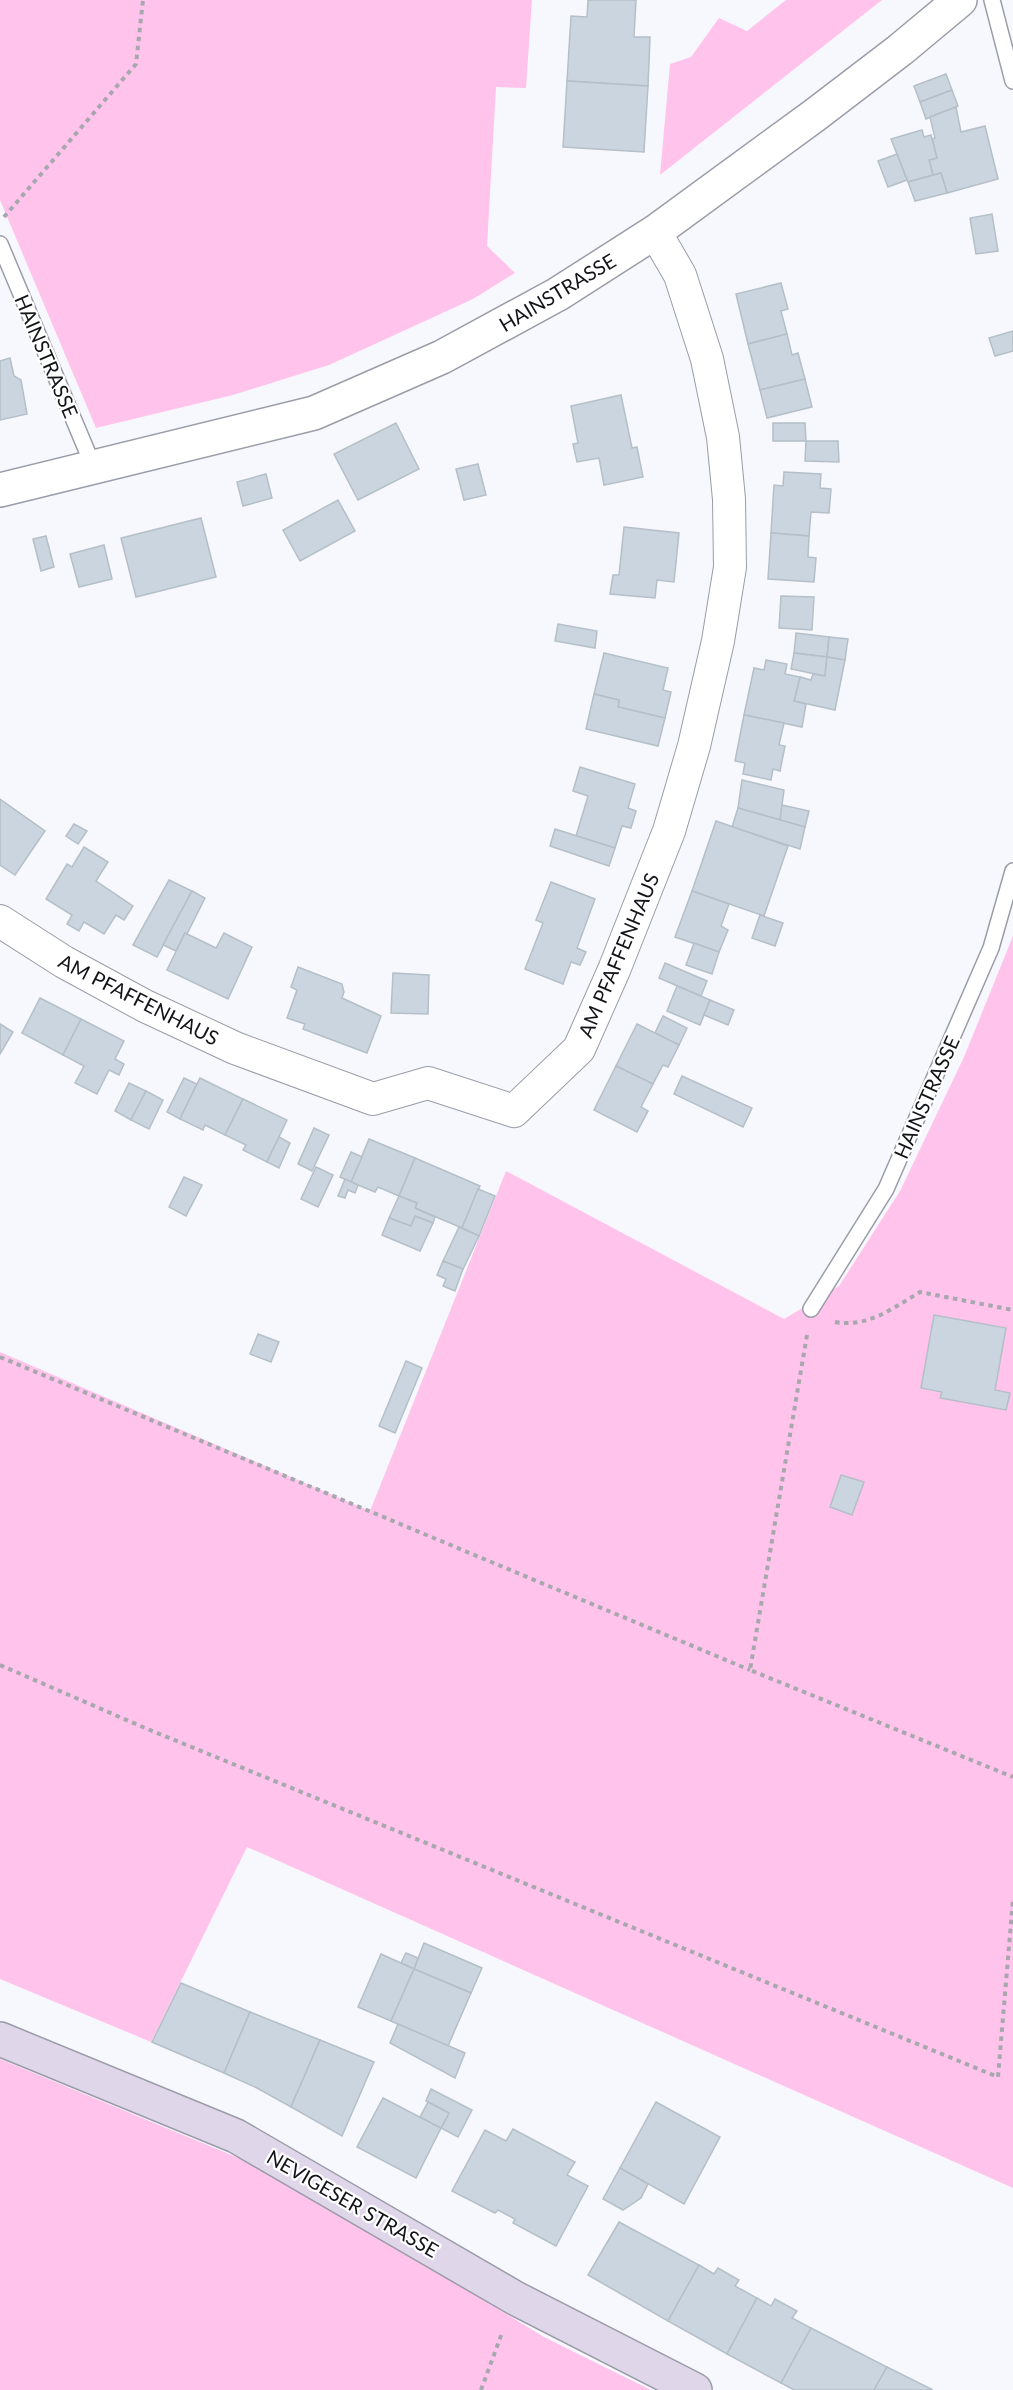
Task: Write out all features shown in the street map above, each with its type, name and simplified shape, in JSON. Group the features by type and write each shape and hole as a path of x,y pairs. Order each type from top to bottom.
{"main road":[{"name":"NEVIGESER STRASSE","path":"0,2039 236,2136 515,2298 695,2390"}],"street":[{"name":"HAINSTRASSE","path":"0,490 314,413 441,357 558,294 655,232 815,115 960,0"},
{"name":"AM PFAFFENHAUS","path":"0,921 64,962 145,1006 235,1048 373,1099 428,1083 514,1111 579,1049 615,970 669,831 694,746 718,641 730,567 729,499 723,437 707,359 680,275 655,232"}],"lane":[{"path":"992,0 1013,81"},
{"name":"HAINSTRASSE","path":"0,244 94,468"},
{"name":"HAINSTRASSE","path":"812,1309 885,1189 991,948 1013,871"}],"path":[{"path":"0,222 136,64 143,0"},
{"path":"750,1670 812,1309 831,1321 848,1324 873,1320 920,1292 1013,1310"},
{"path":"0,1357 750,1670 1013,1777"},
{"path":"0,1665 146,1728 998,2077 1013,1899"},
{"path":"481,2390 515,2298"}],"shaded area":[{"path":"0,0 532,0 526,88 496,87 487,246 515,273 473,299 329,365 233,395 96,428 0,200"},
{"path":"786,0 882,0 660,175 670,64 691,57 719,18 747,31"},
{"path":"1013,936 1013,2188 247,1847 151,2042 0,1979 0,1352 370,1511 506,1171 784,1319 839,1286 900,1191 964,1057"},
{"path":"0,2059 277,2174 544,2337 651,2390 0,2390"}],"building":[{"path":"588,0 636,0 634,37 650,37 648,86 567,81 571,16 587,17"},
{"path":"946,74 952,90 920,102 914,86"},
{"path":"567,81 648,86 644,152 563,147"},
{"path":"952,90 958,106 926,119 920,102"},
{"path":"956,107 961,132 985,126 998,179 947,193 941,173 933,175 929,160 937,158 930,117"},
{"path":"922,130 924,137 931,135 937,158 929,160 933,175 908,182 891,139"},
{"path":"897,154 907,180 888,187 878,161"},
{"path":"941,173 947,193 915,201 908,182"},
{"path":"992,214 998,251 976,254 970,218"},
{"path":"781,283 788,309 781,311 787,334 748,344 736,294"},
{"path":"1013,331 1013,351 995,356 989,338"},
{"path":"787,334 792,355 798,353 805,379 760,390 748,344"},
{"path":"10,358 14,376 21,380 27,414 0,420 0,361"},
{"path":"805,379 812,407 767,418 760,390"},
{"path":"621,395 632,448 637,447 643,477 604,485 599,458 577,462 573,444 578,443 571,406"},
{"path":"396,423 419,469 358,500 334,454"},
{"path":"773,423 805,423 806,441 773,441"},
{"path":"806,441 838,441 839,462 805,461"},
{"path":"478,464 486,495 464,500 456,469"},
{"path":"784,472 821,474 820,488 831,489 829,513 811,512 809,536 771,533 774,485 783,486"},
{"path":"266,474 272,498 243,506 237,482"},
{"path":"338,500 355,531 300,561 283,530"},
{"path":"201,518 216,577 136,597 121,538"},
{"path":"624,527 679,533 674,582 657,580 655,598 610,594 613,575 619,575"},
{"path":"771,533 809,536 808,557 816,558 814,582 768,579"},
{"path":"46,536 54,567 41,571 33,539"},
{"path":"104,545 112,579 79,587 70,554"},
{"path":"781,596 814,597 812,630 779,628"},
{"path":"558,624 597,631 595,648 555,641"},
{"path":"796,633 829,637 827,657 794,653"},
{"path":"829,637 848,639 845,660 827,657"},
{"path":"604,653 668,668 663,690 671,692 665,718 618,707 619,700 594,694"},
{"path":"794,653 827,657 825,676 791,669"},
{"path":"827,657 845,660 835,710 794,701 800,677 811,680 813,674 825,676"},
{"path":"766,660 787,664 785,674 800,677 794,701 806,704 802,727 744,715 754,668 764,670"},
{"path":"594,694 619,700 618,707 665,718 658,746 586,729"},
{"path":"744,715 784,723 779,745 785,746 780,771 773,769 771,780 743,774 745,763 735,761"},
{"path":"580,767 635,784 628,808 636,811 631,828 622,826 615,848 576,836 588,796 573,791"},
{"path":"742,780 784,790 780,820 738,808"},
{"path":"0,799 45,831 15,875 0,865"},
{"path":"782,805 809,811 805,827 780,820"},
{"path":"738,808 805,827 800,849 732,827"},
{"path":"716,821 788,846 764,916 692,891"},
{"path":"74,824 87,831 78,844 66,836"},
{"path":"555,829 615,848 609,866 550,846"},
{"path":"84,847 108,862 96,881 133,906 124,920 116,915 104,934 84,922 79,931 67,924 72,915 46,899 67,864 72,867"},
{"path":"169,880 192,891 157,957 133,945"},
{"path":"551,882 595,899 577,948 586,952 580,965 571,962 563,984 525,969 543,923 536,920"},
{"path":"192,891 205,898 176,951 163,945"},
{"path":"692,891 729,904 721,926 728,930 719,952 675,937"},
{"path":"760,915 783,923 775,946 752,938"},
{"path":"185,933 216,948 224,933 252,947 228,999 167,970"},
{"path":"694,943 719,952 712,974 686,965"},
{"path":"665,963 707,981 701,996 659,978"},
{"path":"298,967 342,984 344,992 342,998 381,1016 367,1053 303,1029 305,1024 287,1018 297,990 291,987"},
{"path":"393,973 429,975 428,1014 391,1013"},
{"path":"677,986 710,1000 700,1025 667,1011"},
{"path":"40,998 81,1019 63,1055 22,1033"},
{"path":"710,1000 734,1010 728,1025 704,1015"},
{"path":"663,1016 687,1028 679,1045 655,1033"},
{"path":"81,1019 124,1041 115,1059 124,1064 119,1075 109,1070 97,1094 75,1083 84,1066 63,1055"},
{"path":"0,1024 13,1032 0,1054"},
{"path":"637,1024 679,1045 668,1067 663,1065 653,1084 616,1066"},
{"path":"616,1066 653,1084 641,1107 648,1111 637,1132 594,1110"},
{"path":"682,1076 752,1108 743,1127 674,1094"},
{"path":"184,1078 197,1084 180,1119 167,1112"},
{"path":"200,1078 243,1099 225,1135 205,1125 203,1130 180,1119"},
{"path":"129,1083 146,1091 131,1120 115,1111"},
{"path":"146,1091 163,1100 149,1129 131,1120"},
{"path":"243,1099 287,1120 267,1162 243,1150 246,1145 225,1135"},
{"path":"314,1128 329,1135 312,1171 298,1164"},
{"path":"279,1137 290,1143 279,1168 267,1162"},
{"path":"369,1139 415,1158 399,1196 378,1187 375,1192 351,1182"},
{"path":"351,1152 362,1157 351,1182 340,1177"},
{"path":"415,1158 480,1186 462,1228 415,1208 417,1203 399,1196"},
{"path":"316,1167 333,1175 318,1207 301,1199"},
{"path":"184,1177 202,1185 186,1216 169,1207"},
{"path":"345,1179 358,1185 355,1193 348,1190 345,1198 338,1196"},
{"path":"478,1189 495,1196 479,1236 462,1228"},
{"path":"399,1196 417,1203 415,1208 435,1217 433,1223 415,1216 411,1226 389,1218"},
{"path":"415,1216 433,1223 420,1251 382,1235 389,1218 411,1226"},
{"path":"459,1227 479,1236 463,1269 443,1261"},
{"path":"443,1261 463,1269 455,1291 443,1286 446,1279 437,1275"},
{"path":"934,1315 1006,1328 995,1390 1010,1393 1006,1410 940,1398 942,1392 921,1388"},
{"path":"258,1334 279,1342 271,1362 250,1354"},
{"path":"406,1361 422,1368 395,1433 379,1426"},
{"path":"841,1475 864,1482 852,1515 830,1507"},
{"path":"424,1943 482,1968 471,1993 414,1969"},
{"path":"406,1953 418,1958 414,1969 401,1963"},
{"path":"381,1954 414,1969 391,2021 358,2007"},
{"path":"414,1969 471,1993 448,2046 391,2021"},
{"path":"181,1983 250,2012 224,2073 152,2042"},
{"path":"250,2012 320,2040 291,2107 224,2073"},
{"path":"398,2024 465,2053 455,2078 390,2043"},
{"path":"320,2040 374,2062 342,2136 291,2107"},
{"path":"431,2089 472,2110 458,2137 441,2128 449,2113 426,2101"},
{"path":"383,2098 441,2128 416,2178 357,2147"},
{"path":"428,2102 449,2113 441,2128 420,2117"},
{"path":"656,2102 720,2137 684,2204 620,2168"},
{"path":"513,2129 575,2162 567,2175 588,2186 556,2246 513,2223 515,2219 498,2210 495,2213 452,2191 485,2130 506,2141"},
{"path":"620,2168 648,2184 641,2198 623,2210 603,2199"},
{"path":"619,2222 699,2265 668,2321 588,2275"},
{"path":"699,2265 714,2274 718,2268 739,2280 735,2286 757,2298 727,2354 668,2321"},
{"path":"757,2298 771,2306 775,2299 797,2311 792,2318 811,2328 781,2383 727,2354"},
{"path":"811,2328 887,2367 874,2390 794,2390 781,2383"},
{"path":"887,2367 933,2390 874,2390"}]}
